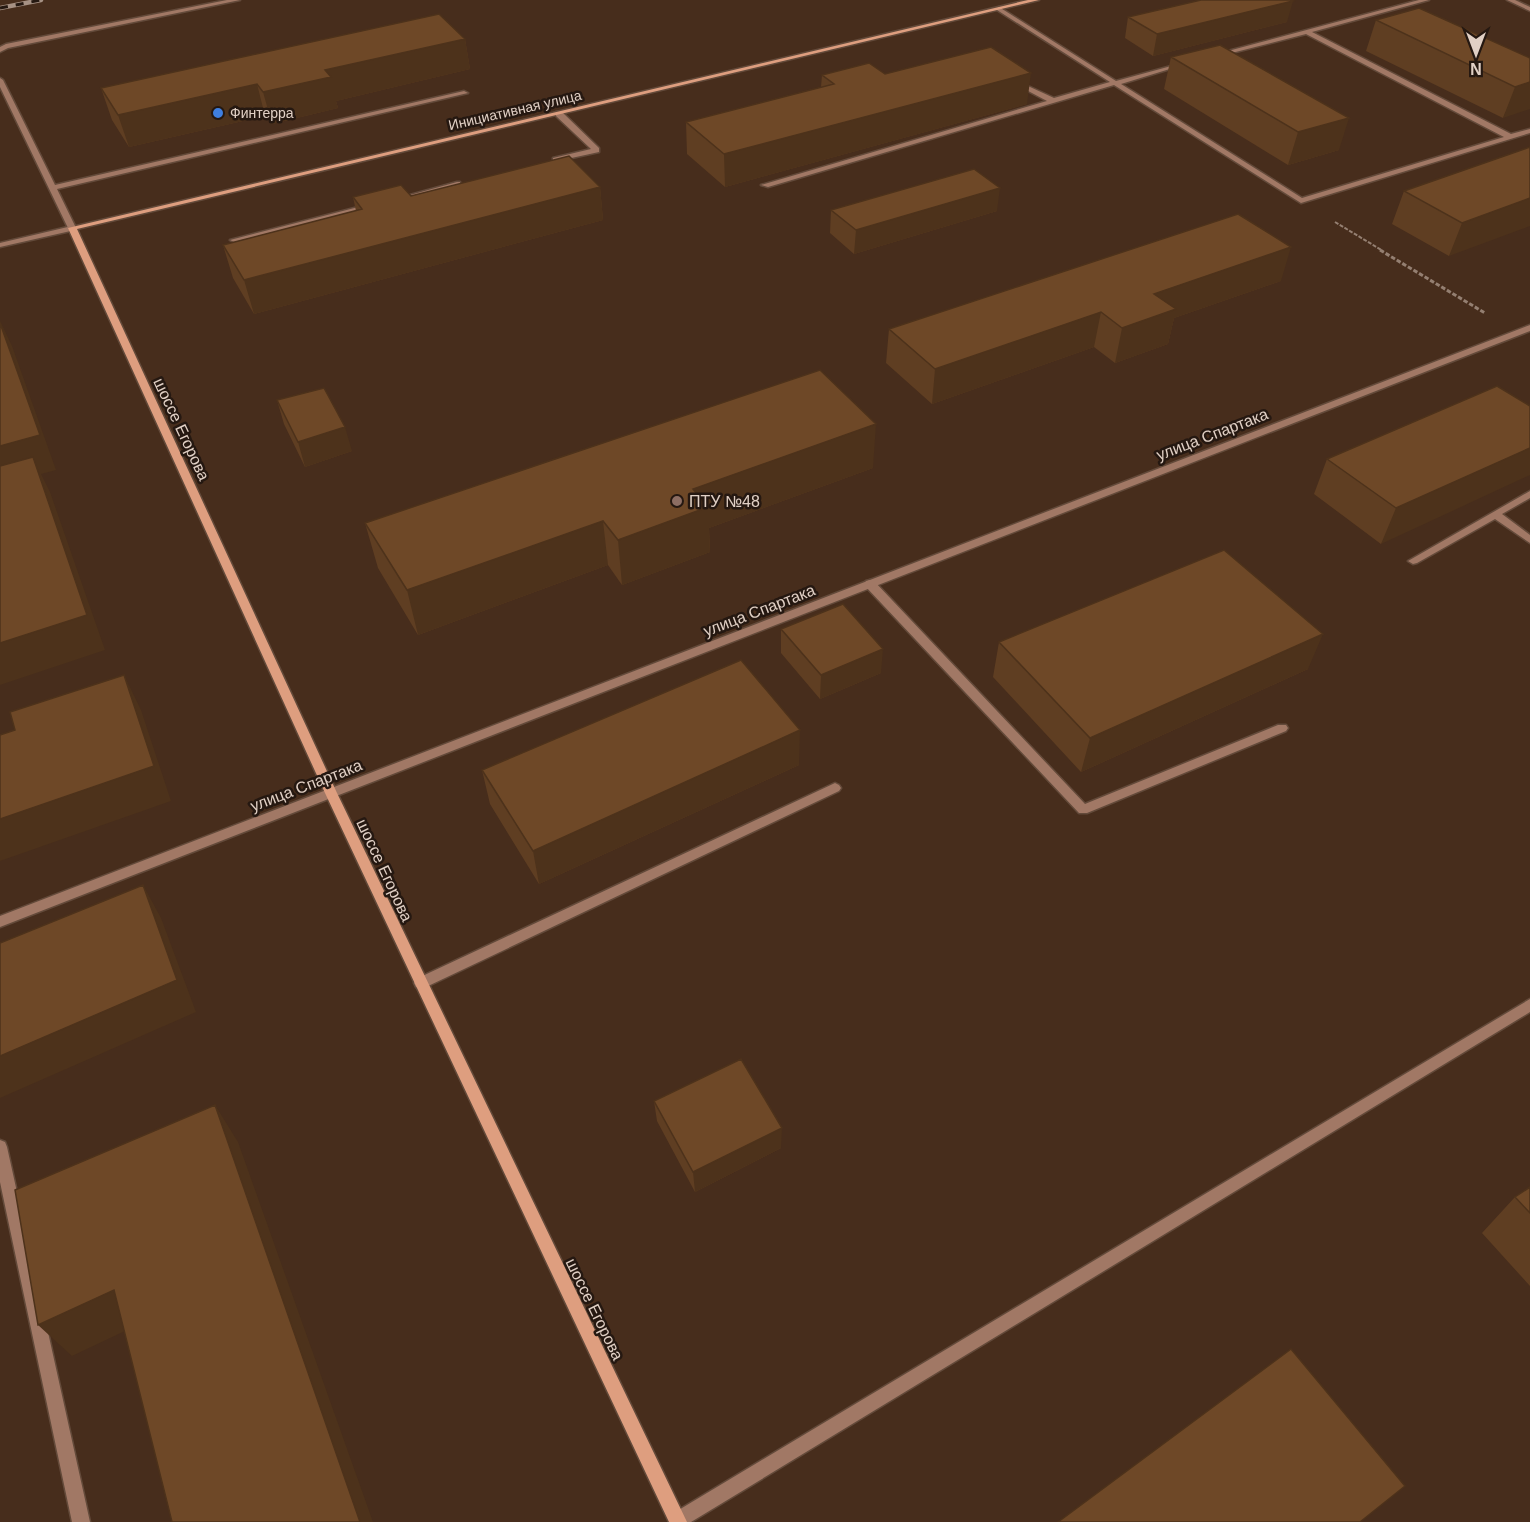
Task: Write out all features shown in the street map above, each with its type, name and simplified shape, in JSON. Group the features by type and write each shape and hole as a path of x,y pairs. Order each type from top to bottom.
{"main road":[{"name":"Инициативная улица","path":"72,228 1036,0"},
{"name":"шоссе Егорова","path":"72,228 331,793 678,1521"}],"street":[{"path":"0,50 6,46 237,0"},
{"path":"1204,58 1426,0"},
{"path":"1510,0 1530,9"},
{"path":"999,9 1301,201 1530,131"},
{"path":"1306,32 1510,137"},
{"path":"765,185 1114,82 1193,61"},
{"path":"1005,76 1052,100"},
{"path":"0,80 72,228"},
{"path":"52,188 464,93"},
{"path":"551,161 596,150 559,114"},
{"path":"234,240 472,181"},
{"name":"Инициативная улица","path":"0,245 72,228"},
{"name":"улица Спартака","path":"0,922 1530,328"},
{"path":"1517,333 1530,341"},
{"path":"1413,561 1530,494"},
{"path":"1496,514 1530,540"},
{"path":"870,584 1083,810 1282,728"},
{"path":"421,983 835,788"},
{"path":"678,1521 1530,1005"},
{"path":"0,1147 81,1522"}],"path":[{"path":"1301,201 1517,333"}],"building":[{"path":"1201,0 1293,1 1157,34 1128,17"},
{"path":"1419,8 1530,58 1530,82 1515,87 1376,20"},
{"path":"439,14 465,39 325,70 331,77 263,92 257,84 118,115 101,88"},
{"path":"1220,45 1349,118 1298,132 1171,57"},
{"path":"991,47 1031,73 724,154 686,122 834,84 822,75 869,63 885,74"},
{"path":"1530,147 1530,198 1462,223 1404,191"},
{"path":"569,156 600,187 244,280 223,245 362,209 353,197 401,185 411,196"},
{"path":"974,169 1000,188 856,230 831,210"},
{"path":"1238,214 1291,247 1154,294 1176,309 1122,328 1101,312 935,369 889,329"},
{"path":"0,323 40,435 0,446"},
{"path":"820,370 876,424 693,489 708,507 618,540 603,521 407,590 365,523"},
{"path":"1497,386 1530,406 1530,448 1396,508 1327,459"},
{"path":"324,388 345,427 298,442 277,400"},
{"path":"33,457 87,615 0,643 0,466"},
{"path":"1224,550 1323,634 1090,738 999,642"},
{"path":"843,604 883,649 821,675 781,629"},
{"path":"741,660 800,730 533,851 482,770"},
{"path":"124,675 154,766 0,819 0,735 15,730 10,712"},
{"path":"143,885 177,980 0,1056 0,943"},
{"path":"741,1059 782,1128 693,1172 654,1101"},
{"path":"215,1105 360,1522 172,1522 114,1290 38,1325 15,1190"},
{"path":"1530,1187 1530,1213 1515,1197"},
{"path":"1291,1349 1405,1486 1360,1522 1058,1522"}],"railway":[{"path":"0,8 41,0"}],"place":[{"name":"Финтерра","path":"218,113"},
{"name":"ПТУ №48","path":"677,501"}]}
